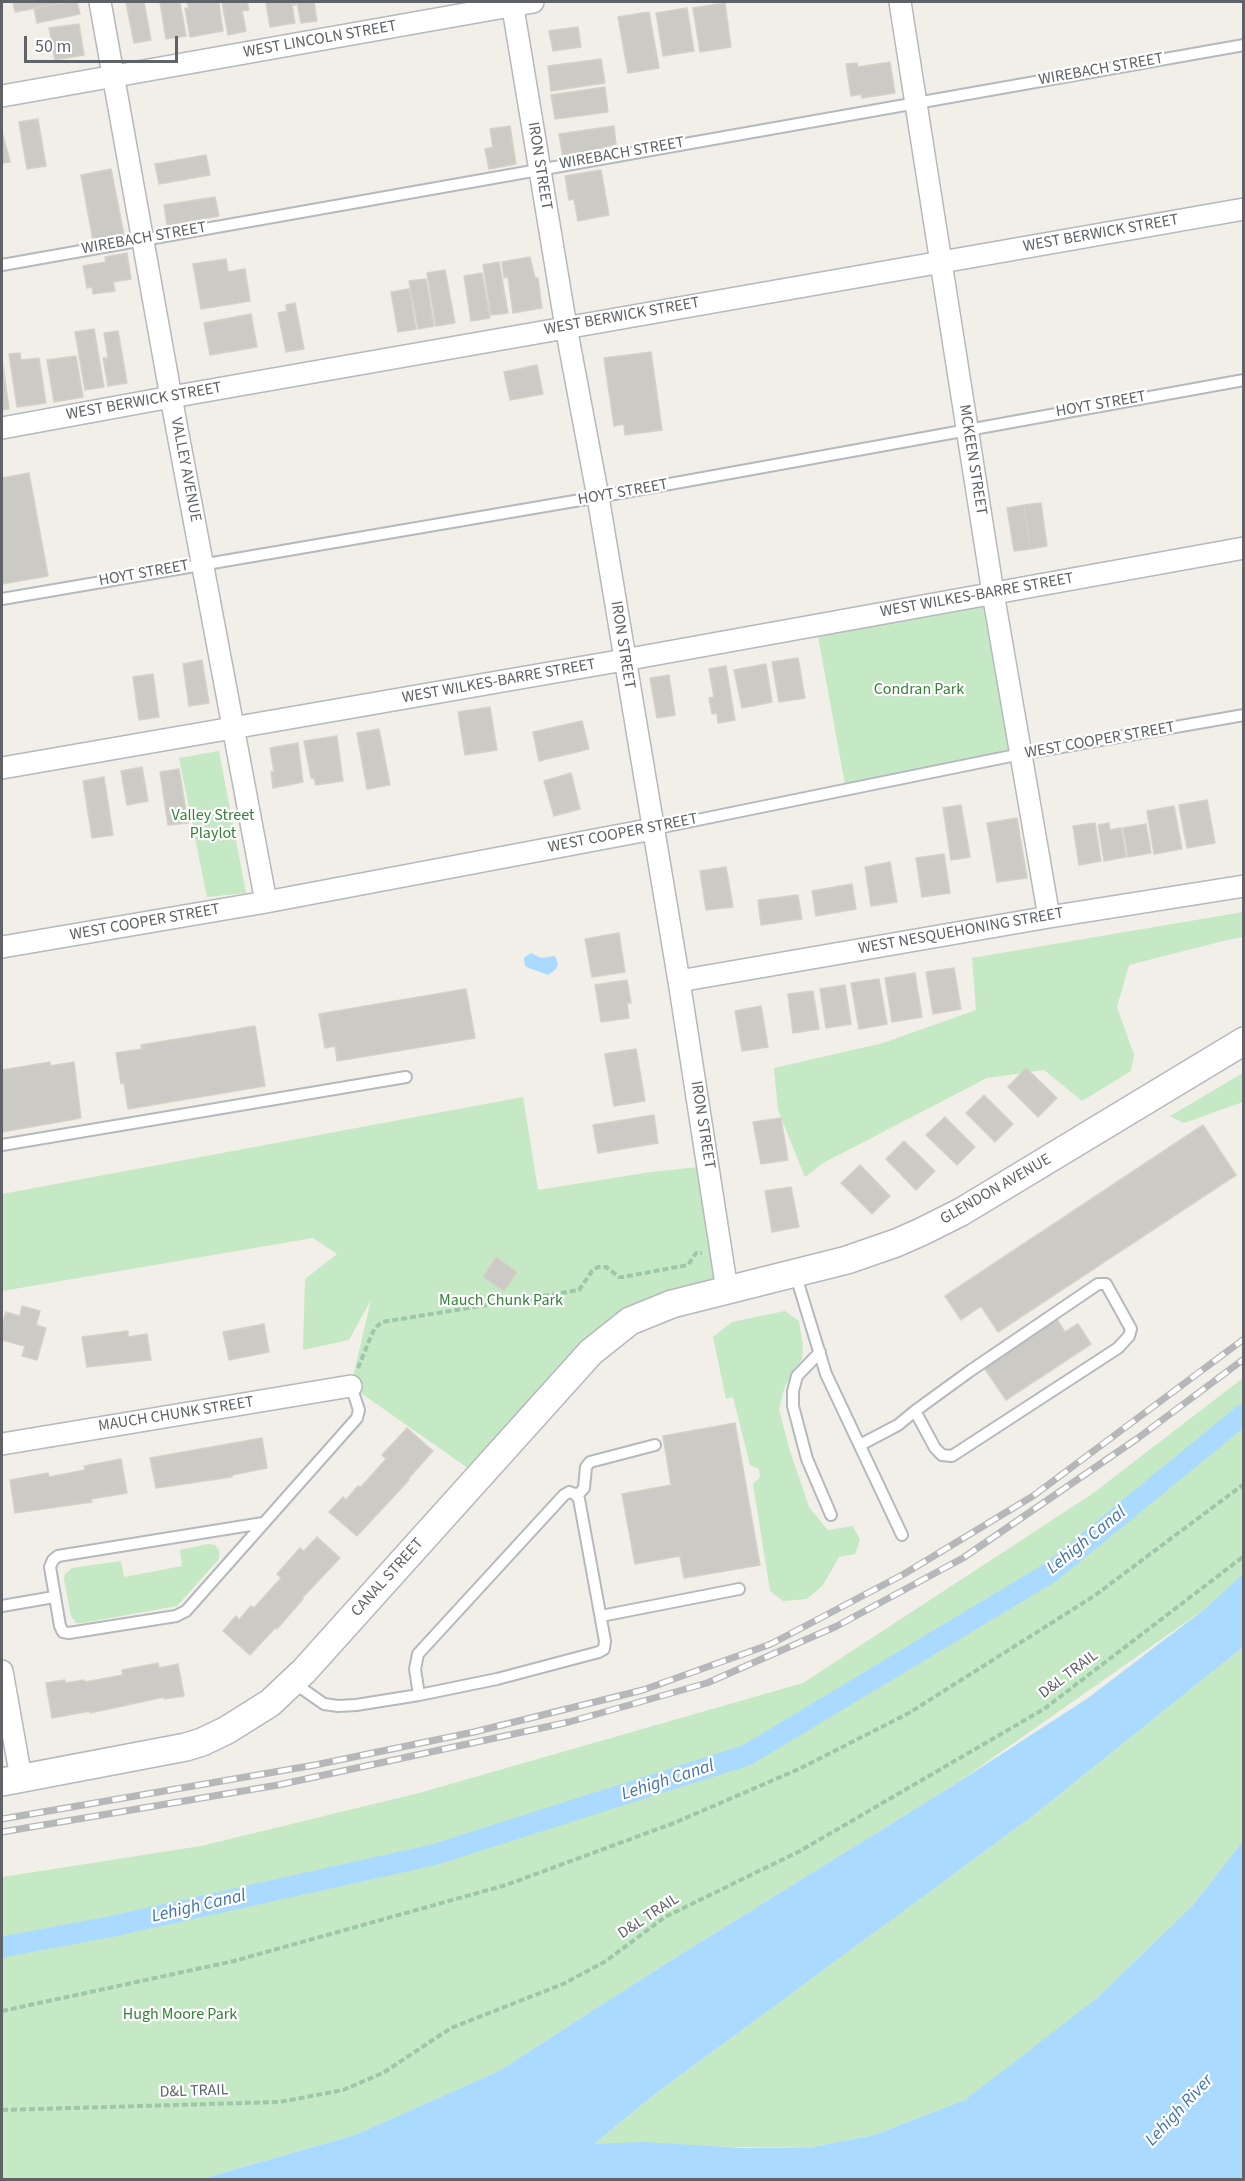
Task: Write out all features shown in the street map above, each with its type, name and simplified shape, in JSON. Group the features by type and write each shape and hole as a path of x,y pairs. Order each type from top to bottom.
{"street":[{"name":"VALLEY AVENUE","path":"100,2 232,728 266,902"},
{"name":"MCKEEN STREET","path":"900,2 993,593 1049,917"},
{"name":"WEST LINCOLN STREET","path":"2,96 519,3"},
{"name":"IRON STREET","path":"519,3 539,168 598,498 679,981 727,1290"},
{"name":"WEST BERWICK STREET","path":"2,428 171,396 1244,209"},
{"name":"WEST WILKES-BARRE STREET","path":"2,768 624,660 1244,548"},
{"name":"WEST COOPER STREET","path":"2,947 266,902 653,829"},
{"name":"WEST NESQUEHONING STREET","path":"679,981 1244,886"},
{"name":"GLENDON AVENUE","path":"727,1290 876,1251 941,1223 1244,1041"},
{"name":"CANAL STREET","path":"11,1780 161,1753 202,1742 227,1731 257,1713 294,1682 599,1345 618,1329 642,1315 672,1304 727,1290"},
{"name":"MAUCH CHUNK STREET","path":"2,1444 351,1386"},
{"path":"2,1671 11,1780"}],"lane":[{"name":"WIREBACH STREET","path":"2,265 539,168 1244,45"},
{"name":"HOYT STREET","path":"2,598 598,498 1244,380"},
{"name":"WEST COOPER STREET","path":"653,829 1021,754 1244,715"},
{"path":"2,1145 406,1077"},
{"path":"795,1273 826,1374 902,1535"},
{"path":"860,1445 898,1425 915,1411 970,1371 1098,1284 1106,1284 1131,1329 1129,1336 1118,1348 952,1456 942,1455 935,1448 915,1411"},
{"path":"820,1352 797,1376 793,1391 793,1406 807,1459 831,1515"},
{"path":"263,1523 58,1556 50,1567 54,1597 63,1632 69,1633 181,1614 263,1523 357,1418 359,1410 351,1386"},
{"path":"577,1496 584,1488 586,1467 590,1462 655,1445"},
{"path":"294,1682 324,1704 338,1706 419,1695 599,1652 604,1648 605,1641 577,1496 569,1492 564,1495 418,1654 415,1669 419,1695"},
{"path":"601,1616 739,1589"},
{"path":"2,1606 54,1597"}],"path":[{"path":"351,1386 371,1336 382,1322 579,1290 592,1270 598,1268 606,1267 619,1277 623,1277 688,1265 696,1253 721,1249"},
{"path":"2,2011 234,1961 506,1885 674,1823 799,1768 909,1713 1094,1596 1244,1484"},
{"name":"D&L TRAIL","path":"2,2110 280,2102 343,2090 382,2073 451,2028 562,1984 606,1961 665,1917 800,1851 1044,1709 1244,1557"}],"green space":[{"name":"Condran Park","path":"993,593 1021,754 846,790 816,625"},
{"name":"Valley Street Playlot","path":"219,751 246,893 207,897 179,758"},
{"path":"1243,912 1243,937 1129,965 1117,1007 1134,1055 1131,1071 1082,1101 1044,1070 987,1078 823,1163 805,1177 778,1110 774,1068 883,1043 976,1010 972,958"},
{"path":"1243,1073 1243,1102 1184,1123 1170,1116"},
{"name":"Mauch Chunk Park","path":"523,1097 538,1190 651,1172 708,1166 727,1290 607,1338 479,1476 351,1386 371,1300 349,1340 303,1350 305,1279 337,1254 313,1238 2,1291 2,1194"},
{"path":"785,1311 799,1321 803,1346 802,1359 785,1386 779,1409 789,1448 809,1507 828,1530 853,1526 860,1540 855,1554 839,1557 823,1585 807,1599 783,1601 770,1591 753,1484 760,1477 759,1469 750,1465 733,1397 726,1399 713,1337 732,1322"},
{"name":"Hugh Moore Park","path":"1243,1378 1243,1576 1206,1608 957,1783 662,1966 499,2071 355,2135 201,2179 2,2180 2,1877 201,1846 419,1793 803,1683 1092,1494"},
{"path":"208,1544 215,1545 219,1550 219,1559 177,1606 82,1623 76,1623 71,1616 64,1579 65,1574 72,1568 121,1561 124,1577 182,1566 180,1550"},
{"path":"1243,1647 1243,1841 1193,1905 1096,1999 1030,2052 965,2100 874,2135 808,2148 593,2145 655,2094 1034,1815"}],"water":[{"path":"531,953 541,958 554,956 558,964 556,969 548,975 525,966 524,958"},
{"name":"Lehigh River","path":"1243,1574 1243,1647 1034,1815 655,2094 594,2144 643,2142 743,2148 808,2148 874,2135 965,2100 1096,1999 1193,1905 1243,1841 1243,2179 201,2179 355,2135 499,2071 1088,1698 1206,1608"}],"building":[{"path":"13,2 69,2 15,12"},
{"path":"77,2 80,14 37,23 34,8"},
{"path":"126,2 144,2 151,40 134,43"},
{"path":"160,2 180,2 186,36 166,39"},
{"path":"187,2 219,4 223,31 190,37 185,8 189,9"},
{"path":"222,2 247,2 249,10 242,11 246,31 228,35"},
{"path":"266,2 295,2 296,5 292,5 295,23 270,27"},
{"path":"297,2 314,2 317,21 301,23"},
{"path":"725,3 731,47 700,52 693,8"},
{"path":"687,8 694,51 663,56 656,13"},
{"path":"649,12 659,68 628,73 618,17"},
{"path":"79,24 84,55 55,60 49,28"},
{"path":"578,27 581,47 553,51 549,31"},
{"path":"601,59 605,83 551,91 548,66"},
{"path":"890,62 895,93 862,98 861,94 851,96 846,64 857,63 858,67"},
{"path":"605,87 608,112 555,119 551,95"},
{"path":"38,119 46,166 27,169 19,122"},
{"path":"510,126 516,164 489,169 485,149 493,147 490,129"},
{"path":"614,126 616,144 595,150 593,154 563,158 559,134"},
{"path":"2,131 10,162 2,163"},
{"path":"206,155 210,175 159,184 155,164"},
{"path":"111,169 124,235 93,241 81,175"},
{"path":"601,170 609,215 578,221 574,199 569,200 565,176"},
{"path":"215,197 219,216 167,225 164,205"},
{"path":"127,253 131,279 113,282 115,291 93,294 92,287 87,288 83,266 106,262 105,257"},
{"path":"530,257 535,278 538,278 542,308 513,313 508,277 504,278 502,262"},
{"path":"226,259 228,272 245,269 250,301 201,309 193,264"},
{"path":"499,262 508,313 491,315 483,265"},
{"path":"445,270 455,323 436,326 427,273"},
{"path":"482,273 490,318 471,321 464,276"},
{"path":"426,279 434,326 418,329 409,281"},
{"path":"409,289 416,329 398,332 391,292"},
{"path":"295,303 304,349 286,352 278,313 287,311 286,305"},
{"path":"251,314 257,347 210,355 204,323"},
{"path":"94,329 104,387 85,390 75,332"},
{"path":"118,331 127,383 108,386 103,358 108,358 104,333"},
{"path":"651,352 662,430 625,435 624,424 614,426 604,358"},
{"path":"20,353 21,360 39,358 46,403 17,407 9,354"},
{"path":"76,356 83,397 54,402 47,360"},
{"path":"2,359 9,409 2,410"},
{"path":"537,365 543,394 510,400 504,372"},
{"path":"29,473 48,576 2,584 2,478"},
{"path":"1041,503 1047,546 1030,549 1024,505"},
{"path":"1024,505 1030,549 1014,551 1007,508"},
{"path":"798,658 805,698 779,702 772,662"},
{"path":"202,660 209,703 189,706 183,664"},
{"path":"766,664 772,702 742,708 734,670"},
{"path":"726,666 735,720 718,723 717,713 712,714 709,698 714,697 709,669"},
{"path":"153,674 159,717 139,720 133,677"},
{"path":"669,675 675,715 657,718 650,678"},
{"path":"490,707 497,750 465,755 458,712"},
{"path":"582,721 589,749 539,761 533,732"},
{"path":"379,729 390,785 367,789 357,733"},
{"path":"337,736 343,781 316,785 314,778 311,778 304,741"},
{"path":"298,743 303,782 273,788 271,772 274,772 270,748"},
{"path":"142,767 148,801 127,805 121,771"},
{"path":"179,769 188,823 168,825 160,772"},
{"path":"571,773 580,809 554,816 544,781"},
{"path":"104,777 113,835 92,838 83,781"},
{"path":"1207,800 1215,843 1187,848 1179,805"},
{"path":"961,805 970,857 951,860 943,808"},
{"path":"1174,806 1182,849 1154,854 1147,811"},
{"path":"1017,818 1027,878 997,882 987,823"},
{"path":"1095,823 1101,861 1079,865 1073,826"},
{"path":"1109,823 1110,830 1121,828 1126,857 1104,861 1098,825"},
{"path":"1146,824 1151,853 1128,857 1123,828"},
{"path":"944,854 950,893 922,897 916,858"},
{"path":"890,862 897,902 871,906 865,867"},
{"path":"726,867 733,907 706,910 700,871"},
{"path":"852,884 856,909 816,916 812,891"},
{"path":"798,895 802,919 761,925 758,900"},
{"path":"619,933 625,972 592,977 585,939"},
{"path":"954,968 961,1009 933,1014 926,972"},
{"path":"915,973 922,1017 892,1022 885,978"},
{"path":"879,979 887,1024 859,1029 851,983"},
{"path":"627,980 631,1003 627,1003 629,1018 601,1022 595,985"},
{"path":"845,985 851,1024 826,1028 820,989"},
{"path":"466,989 475,1038 337,1061 335,1046 325,1048 319,1014"},
{"path":"813,991 819,1029 793,1033 788,994"},
{"path":"761,1006 768,1047 742,1051 735,1011"},
{"path":"255,1026 265,1086 128,1109 116,1053 142,1049 141,1045"},
{"path":"636,1049 645,1101 614,1106 605,1054"},
{"path":"50,1062 50,1066 74,1062 81,1118 2,1132 2,1070"},
{"path":"1026,1068 1057,1098 1038,1117 1008,1087"},
{"path":"984,1095 1013,1124 995,1142 966,1113"},
{"path":"654,1115 658,1143 598,1153 593,1125"},
{"path":"945,1117 975,1147 957,1165 926,1135"},
{"path":"781,1118 788,1160 761,1164 753,1122"},
{"path":"1203,1125 1236,1175 998,1332 981,1306 961,1320 945,1296"},
{"path":"904,1141 935,1171 916,1190 886,1159"},
{"path":"860,1165 890,1196 872,1214 841,1183"},
{"path":"791,1187 799,1227 772,1232 765,1191"},
{"path":"496,1257 517,1272 504,1291 483,1277"},
{"path":"22,1306 40,1311 36,1325 46,1328 37,1360 22,1356 25,1346 2,1340 2,1326 6,1312 20,1316"},
{"path":"1056,1318 1065,1332 1078,1324 1091,1344 1006,1400 983,1366"},
{"path":"264,1324 269,1352 229,1360 223,1332"},
{"path":"128,1331 128,1337 147,1334 151,1360 87,1367 82,1337"},
{"path":"735,1423 760,1565 684,1578 680,1556 635,1564 622,1494 671,1485 663,1436"},
{"path":"407,1428 433,1451 357,1536 329,1512 343,1497 346,1500 358,1486 361,1487 386,1459 382,1455"},
{"path":"262,1438 267,1468 232,1475 232,1477 156,1488 150,1458"},
{"path":"121,1459 127,1493 91,1499 92,1502 15,1513 10,1480 48,1473 49,1477 85,1470 84,1466"},
{"path":"317,1537 340,1558 302,1598 277,1629 275,1628 250,1655 223,1631 236,1616 239,1620 251,1606 254,1608 281,1578 277,1574 300,1548 304,1551"},
{"path":"158,1663 159,1668 178,1664 184,1696 164,1699 164,1697 90,1713 90,1711 52,1718 46,1683 65,1680 65,1683 84,1680 85,1682 123,1675 122,1670"}],"waterway":[{"name":"Lehigh Canal","path":"2,1947 109,1927 433,1855 747,1755 1051,1572 1244,1414"}],"railway":[{"path":"2,1819 315,1765 474,1732 643,1690 771,1644 904,1574 1033,1496 1244,1339"},
{"path":"2,1832 278,1785 569,1722 707,1683 837,1626 963,1558 1138,1438 1244,1359"}]}
